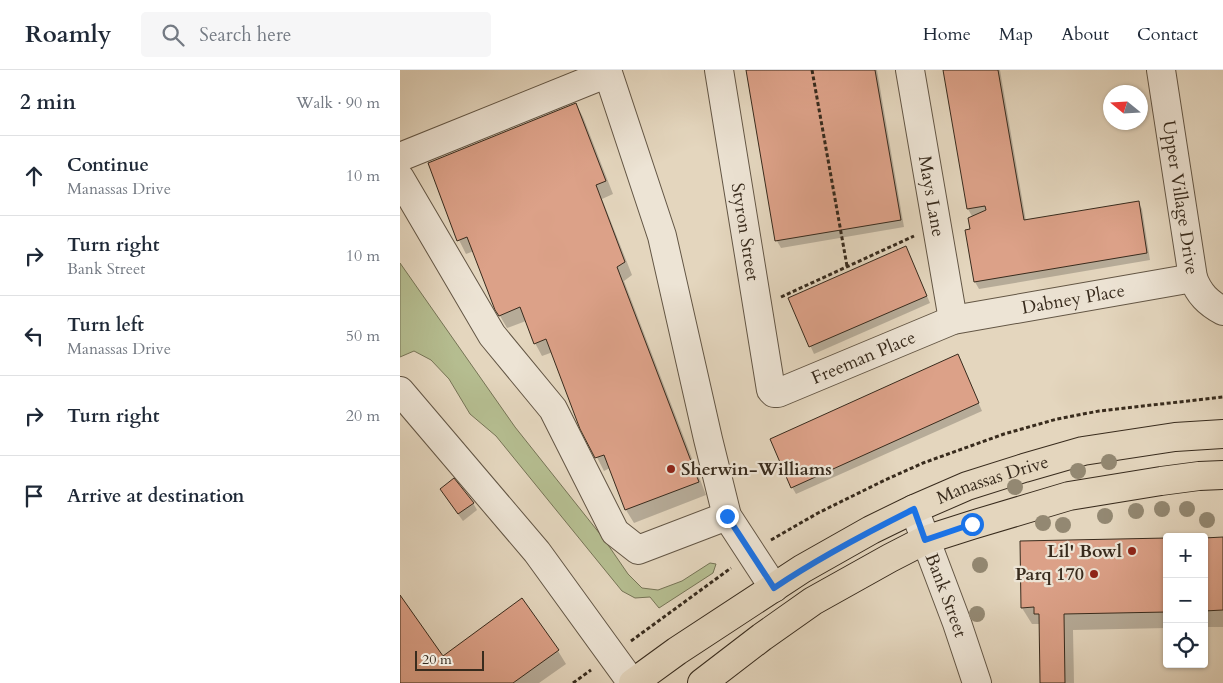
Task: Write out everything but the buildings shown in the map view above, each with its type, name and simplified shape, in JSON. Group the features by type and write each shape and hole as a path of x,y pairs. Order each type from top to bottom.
{"main road":[{"name":"Manassas Drive","path":"632,683 677,651 802,569 914,509 975,484 1083,452 1175,437 1223,434"},
{"path":"1132,485 1162,470 1223,456"},
{"name":"Manassas Drive","path":"702,683 813,601 925,540 972,524 1069,496 1132,485 1199,476 1223,475"}],"street":[{"name":"Styron Street","path":"719,70 774,393"},
{"name":"Mays Lane","path":"910,70 953,320"},
{"name":"Upper Village Drive","path":"1161,70 1193,278 1197,288 1209,303 1223,311"},
{"path":"400,157 608,73 662,236 727,516 774,588"},
{"path":"400,178 492,335 553,410 615,532 638,550 727,516"},
{"name":"Dabney Place","path":"953,320 1193,278"},
{"name":"Freeman Place","path":"774,393 778,393 953,320"},
{"path":"400,391 537,552 632,683"},
{"name":"Bank Street","path":"914,509 957,623 977,683"}],"path":[{"path":"812,70 847,266"},
{"path":"758,307 937,226"},
{"path":"626,644 728,569"},
{"path":"573,683 592,669"}],"green space":[{"path":"400,263 515,427 604,539 628,574 642,588 658,590 682,581 710,563 716,564 713,573 659,608 650,597 635,598 622,591 496,436 470,414 449,379 431,360 414,351 400,357"}],"place":[{"name":"Sherwin-Williams","path":"671,469"},
{"name":"Lil' Bowl","path":"1132,551"},
{"name":"Parq 170","path":"1094,574"}],"route":[{"path":"727,516 774,588 802,569 914,509 925,540 972,524"}]}
